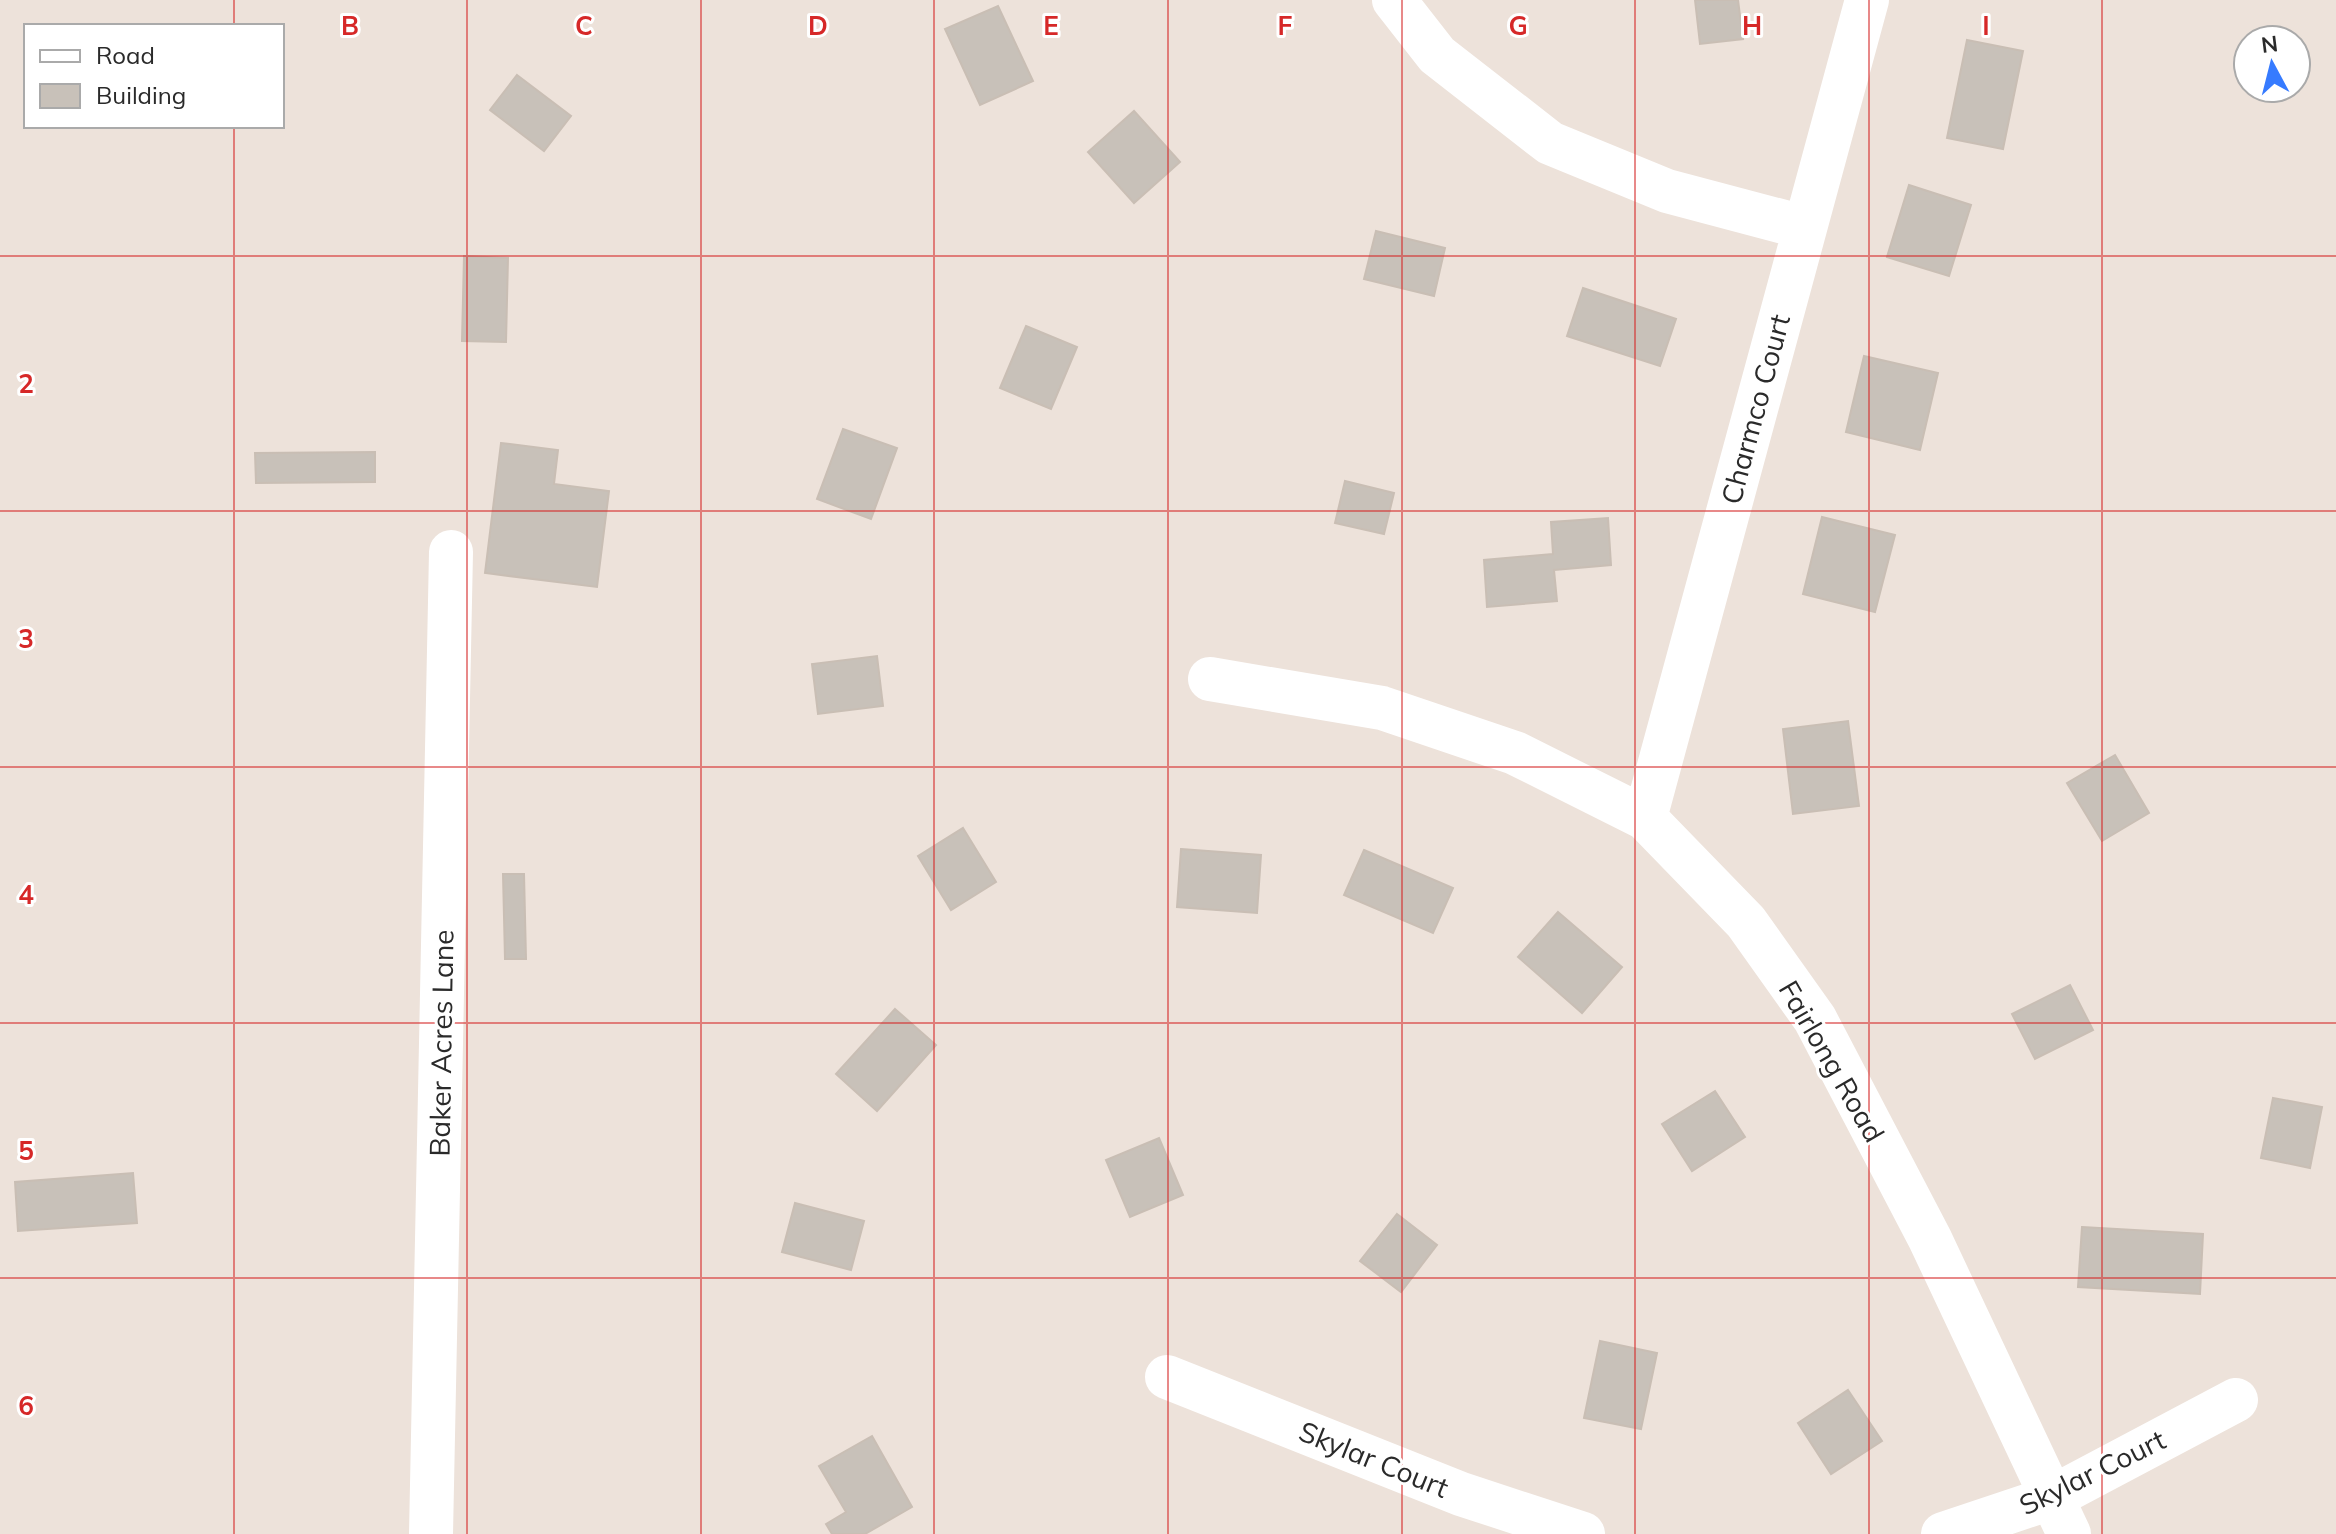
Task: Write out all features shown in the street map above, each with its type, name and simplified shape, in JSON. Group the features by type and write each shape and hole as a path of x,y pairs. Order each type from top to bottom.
{"street":[{"path":"1394,0 1437,55 1550,143 1667,191 1803,227"},
{"name":"Charmco Court","path":"1645,818 1867,0"},
{"name":"Baker Acres Lane","path":"431,1534 451,552"},
{"name":"Fairlong Road","path":"1210,679 1382,708 1515,753 1645,818 1746,922 1815,1019 1930,1239 2060,1516"},
{"name":"Skylar Court","path":"1167,1377 1461,1494 1583,1534"},
{"name":"Skylar Court","path":"1943,1534 2060,1516 2236,1400"}],"building":[{"path":"1695,0 1738,0 1743,39 1700,44"},
{"path":"998,6 1033,81 980,105 945,29"},
{"path":"1967,40 2023,51 2003,149 1947,138"},
{"path":"517,75 571,116 544,151 490,110"},
{"path":"1134,111 1180,162 1134,203 1088,152"},
{"path":"1909,185 1971,205 1949,276 1887,257"},
{"path":"1376,231 1445,248 1434,296 1364,279"},
{"path":"464,256 508,258 506,342 462,341"},
{"path":"1583,288 1676,319 1660,366 1567,336"},
{"path":"1026,326 1077,347 1051,409 1000,388"},
{"path":"1864,356 1938,373 1920,450 1846,432"},
{"path":"843,429 897,448 871,519 817,499"},
{"path":"501,443 558,450 554,484 609,491 597,587 485,573"},
{"path":"375,452 375,482 256,483 255,453"},
{"path":"1345,481 1394,493 1384,534 1335,523"},
{"path":"1822,517 1895,535 1875,612 1803,594"},
{"path":"1608,518 1611,565 1554,570 1557,601 1487,607 1484,560 1553,554 1551,522"},
{"path":"877,656 883,706 818,714 812,664"},
{"path":"1848,721 1859,806 1793,814 1783,729"},
{"path":"2115,755 2149,813 2102,841 2067,783"},
{"path":"963,828 996,882 951,910 918,856"},
{"path":"1181,849 1261,855 1257,913 1177,907"},
{"path":"1364,850 1453,888 1433,933 1344,895"},
{"path":"503,874 524,874 526,959 505,959"},
{"path":"1558,912 1622,967 1582,1013 1518,957"},
{"path":"2070,985 2093,1030 2035,1059 2012,1014"},
{"path":"895,1009 936,1045 877,1111 836,1074"},
{"path":"1715,1091 1745,1137 1692,1171 1662,1124"},
{"path":"2273,1098 2322,1107 2310,1168 2261,1158"},
{"path":"1159,1138 1183,1195 1130,1217 1106,1160"},
{"path":"133,1173 137,1223 18,1231 15,1182"},
{"path":"795,1203 864,1221 851,1270 782,1252"},
{"path":"1397,1214 1437,1245 1401,1292 1360,1261"},
{"path":"2082,1227 2203,1234 2200,1294 2078,1287"},
{"path":"1600,1341 1657,1353 1641,1429 1584,1418"},
{"path":"1848,1390 1882,1441 1831,1474 1798,1423"},
{"path":"872,1436 912,1507 865,1534 832,1534 826,1524 846,1512 819,1466"}]}
